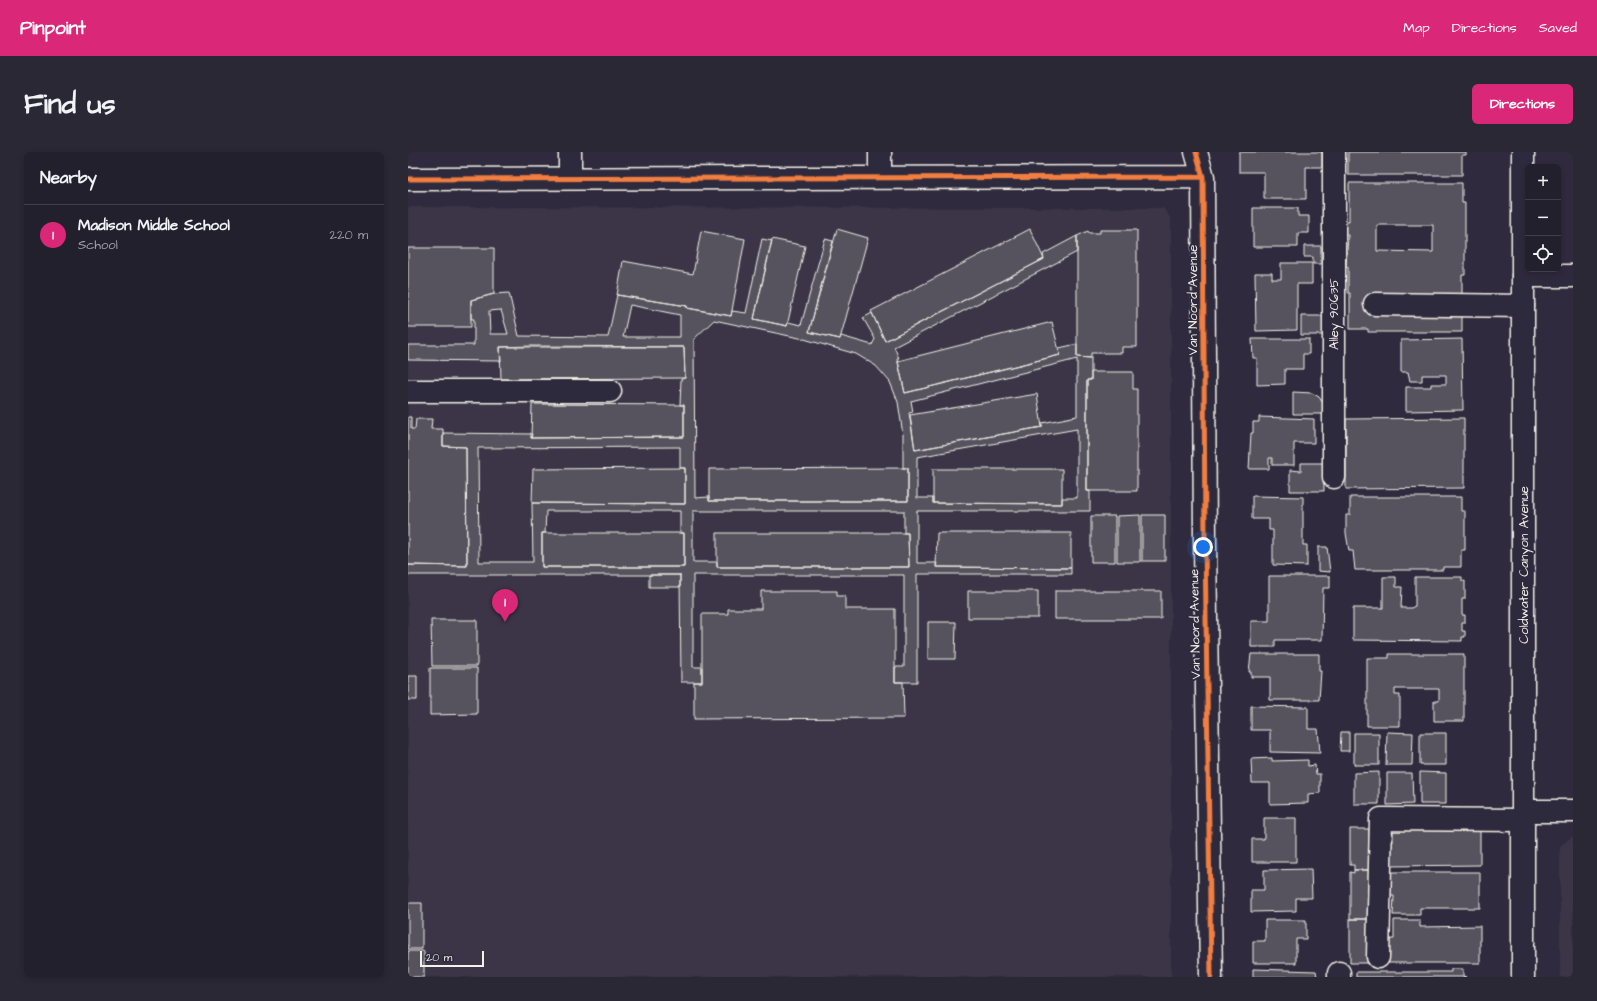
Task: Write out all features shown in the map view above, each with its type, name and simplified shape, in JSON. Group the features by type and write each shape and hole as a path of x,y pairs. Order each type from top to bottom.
{"street":[{"path":"570,152 570,178"},
{"path":"880,152 880,177"},
{"name":"Van Noord Avenue","path":"1196,152 1203,177 1205,544 1211,977"},
{"name":"Alley 90635","path":"1334,152 1334,477"},
{"name":"Coldwater Canyon Avenue","path":"1523,152 1523,977"},
{"path":"408,179 1203,177"},
{"path":"1524,276 1573,276"},
{"path":"1375,304 1524,306"},
{"path":"408,390 610,392"},
{"path":"1378,957 1381,819 1524,815 1573,811"}],"shaded area":[{"path":"408,207 1163,208 1171,218 1171,977 408,977"},
{"path":"1573,836 1573,977 1560,977 1560,846"}],"building":[{"path":"1239,152 1322,152 1322,167 1306,167 1306,199 1264,199 1264,172 1239,172"},
{"path":"1348,152 1466,152 1466,155 1462,155 1462,175 1348,175"},
{"path":"1349,183 1462,183 1462,203 1465,203 1465,275 1462,275 1462,294 1369,294 1369,315 1462,315 1462,332 1368,332 1368,329 1350,329 1350,293 1348,293 1348,267 1346,267 1348,235 1345,235 1345,221 1349,221","holes":["1377,225 1433,225 1433,252 1377,251"]},
{"path":"1253,208 1298,208 1298,216 1309,216 1309,233 1298,233 1298,247 1253,247"},
{"path":"837,229 868,238 840,339 809,332"},
{"path":"1030,229 1044,259 885,341 871,311"},
{"path":"1100,230 1137,230 1137,347 1122,347 1122,353 1091,353 1091,358 1077,357 1077,236 1088,231 1089,233 1100,233"},
{"path":"701,231 745,239 731,316 687,308 687,306 617,295 623,261 693,274"},
{"path":"1077,236 1077,252 894,347 899,358 897,358 905,393 1060,355 1059,348 1077,344 1077,357 1091,358 1091,380 1087,380 1087,491 1090,491 1090,511 917,511 917,563 937,563 936,567 1071,568 1071,574 917,574 917,682 895,682 895,667 904,667 904,575 693,575 693,667 702,667 702,682 681,682 680,575 408,575 408,565 467,566 466,447 443,446 443,433 532,434 531,438 684,437 684,405 680,405 681,379 685,378 684,347 500,347 501,361 408,360 408,345 474,345 474,319 471,319 471,300 494,294 509,293 519,336 608,337 617,295 687,306 687,308 731,316 732,311 746,313 762,239 772,241 754,319 787,326 788,322 801,325 825,239 833,241 809,332 840,339 841,336 872,345 875,339 863,318 872,313 885,341 1044,259 1043,254","holes":["630,305 680,315 680,337 623,337","501,310 508,334 490,334 489,311","714,320 804,339 856,354 876,366 890,382 898,402 903,435 903,468 908,468 908,501 709,501 709,497 695,498 694,339","1077,359 1077,416 1042,423 1042,427 915,450 909,413 913,412 911,401","1077,429 1077,498 1062,498 1062,504 933,503 933,498 917,498 917,457","680,447 680,468 685,468 685,504 532,503 533,562 479,562 478,448","546,511 680,511 680,533 684,533 684,567 542,567 542,533 545,533","693,511 904,511 904,533 908,533 909,567 717,567 717,562 693,562"]},
{"path":"772,239 805,246 787,326 754,319"},
{"path":"1304,246 1321,246 1321,264 1313,264 1313,257 1304,257"},
{"path":"408,248 494,248 494,294 471,300 471,327 408,327"},
{"path":"1281,263 1312,263 1312,284 1297,284 1297,330 1256,331 1255,273 1272,273 1272,279 1281,279"},
{"path":"1301,316 1324,316 1324,335 1301,335"},
{"path":"1052,322 1060,355 905,393 898,361"},
{"path":"1252,339 1309,339 1309,354 1303,354 1303,369 1285,369 1285,384 1257,385 1257,358 1253,358"},
{"path":"1462,339 1463,410 1406,411 1406,387 1431,387 1431,384 1446,384 1446,375 1422,375 1422,381 1410,381 1408,372 1401,372 1401,340"},
{"path":"500,347 684,347 685,378 501,379"},
{"path":"1091,372 1133,372 1133,389 1137,389 1137,491 1087,491 1087,380 1091,380"},
{"path":"1293,392 1312,393 1319,397 1324,405 1324,414 1293,414"},
{"path":"1037,394 1042,427 915,450 910,415"},
{"path":"532,404 684,405 684,437 531,438"},
{"path":"408,417 411,417 411,429 415,429 416,419 432,419 431,429 443,429 443,446 466,447 467,566 408,565"},
{"path":"1259,417 1314,419 1314,443 1294,443 1294,465 1272,465 1272,458 1269,458 1269,469 1249,469 1253,422 1259,422"},
{"path":"1464,418 1464,488 1346,489 1346,419"},
{"path":"1301,463 1324,463 1324,491 1290,491 1290,470 1301,471"},
{"path":"685,468 685,504 532,503 533,469"},
{"path":"908,468 908,501 709,501 709,469"},
{"path":"933,469 1062,469 1062,504 933,503"},
{"path":"1252,496 1303,497 1303,545 1307,545 1307,566 1273,565 1273,530 1269,530 1269,519 1252,519"},
{"path":"1350,497 1461,497 1461,511 1465,511 1465,550 1461,550 1461,567 1443,567 1443,570 1355,570 1353,551 1349,551 1346,533 1346,515 1350,515"},
{"path":"1140,515 1140,562 1117,562 1117,516"},
{"path":"1142,515 1165,515 1165,561 1142,561"},
{"path":"1091,516 1115,516 1115,562 1091,562"},
{"path":"542,533 684,533 684,567 542,567"},
{"path":"717,533 908,533 909,567 717,567"},
{"path":"937,533 1071,533 1071,568 936,567"},
{"path":"1318,547 1327,547 1330,572 1318,571"},
{"path":"649,575 680,575 680,587 649,587"},
{"path":"1269,576 1330,576 1330,588 1323,588 1322,640 1275,640 1275,647 1251,647 1251,621 1269,621"},
{"path":"1383,577 1396,577 1396,587 1402,587 1401,608 1411,608 1415,606 1415,577 1462,577 1462,581 1465,581 1465,599 1462,599 1462,615 1465,615 1465,623 1462,623 1462,631 1465,631 1465,637 1462,637 1462,641 1353,640 1353,608 1383,608"},
{"path":"761,591 837,591 837,596 845,596 845,609 895,609 895,682 903,682 904,718 694,719 694,682 702,682 702,614 728,614 728,609 761,609"},
{"path":"968,591 1038,591 1038,618 968,618"},
{"path":"1055,591 1161,591 1161,619 1055,619"},
{"path":"431,620 477,620 477,666 432,666"},
{"path":"928,622 956,622 955,659 928,659"},
{"path":"1251,654 1319,654 1319,671 1321,671 1319,700 1270,700 1270,677 1251,677 1251,672 1249,672"},
{"path":"1389,654 1464,654 1464,721 1434,721 1434,701 1439,701 1439,689 1395,689 1395,695 1400,695 1400,726 1367,726 1367,658 1389,658"},
{"path":"430,668 477,668 477,714 430,715"},
{"path":"408,676 417,676 417,700 408,700"},
{"path":"1251,706 1308,707 1308,729 1318,729 1320,753 1270,752 1270,730 1251,730"},
{"path":"1341,732 1349,732 1349,751 1340,751"},
{"path":"1387,732 1413,733 1412,765 1386,765"},
{"path":"1354,733 1379,733 1379,765 1354,765"},
{"path":"1420,733 1446,733 1446,765 1420,765"},
{"path":"1272,758 1272,761 1308,760 1308,766 1315,765 1316,774 1320,774 1320,793 1308,794 1308,803 1270,804 1270,783 1252,783 1251,759"},
{"path":"1379,772 1379,804 1354,804 1354,773"},
{"path":"1420,772 1446,773 1446,804 1420,804"},
{"path":"1387,773 1412,773 1413,804 1387,805"},
{"path":"1264,818 1296,818 1296,862 1252,862 1252,839 1264,839"},
{"path":"1393,823 1480,829 1480,865 1389,866 1389,842 1393,842"},
{"path":"1350,829 1369,829 1370,870 1354,870 1354,865 1350,865"},
{"path":"1311,869 1312,898 1296,898 1296,911 1251,912 1251,890 1264,890 1264,870"},
{"path":"1354,870 1370,870 1370,919 1350,919 1350,872 1354,873"},
{"path":"1389,872 1480,872 1480,908 1420,908 1420,915 1393,915 1394,896 1389,896"},
{"path":"408,903 422,903 422,949 408,949"},
{"path":"1350,919 1370,919 1370,963 1350,963"},
{"path":"1265,920 1306,920 1306,939 1296,939 1296,963 1253,963 1253,941 1265,941"},
{"path":"1394,920 1420,920 1420,927 1480,926 1480,963 1388,963 1388,939 1394,939"},
{"path":"408,951 424,951 424,977 408,977"},
{"path":"1253,969 1316,971 1317,977 1253,977"},
{"path":"1451,969 1463,969 1463,976 1466,977 1356,977 1356,972 1451,972"}],"cycle path":[{"path":"1196,152 1203,177 1205,544 1211,977"},
{"path":"408,179 1203,177"}],"place":[{"name":"Madison Middle School","path":"505,622"}]}
